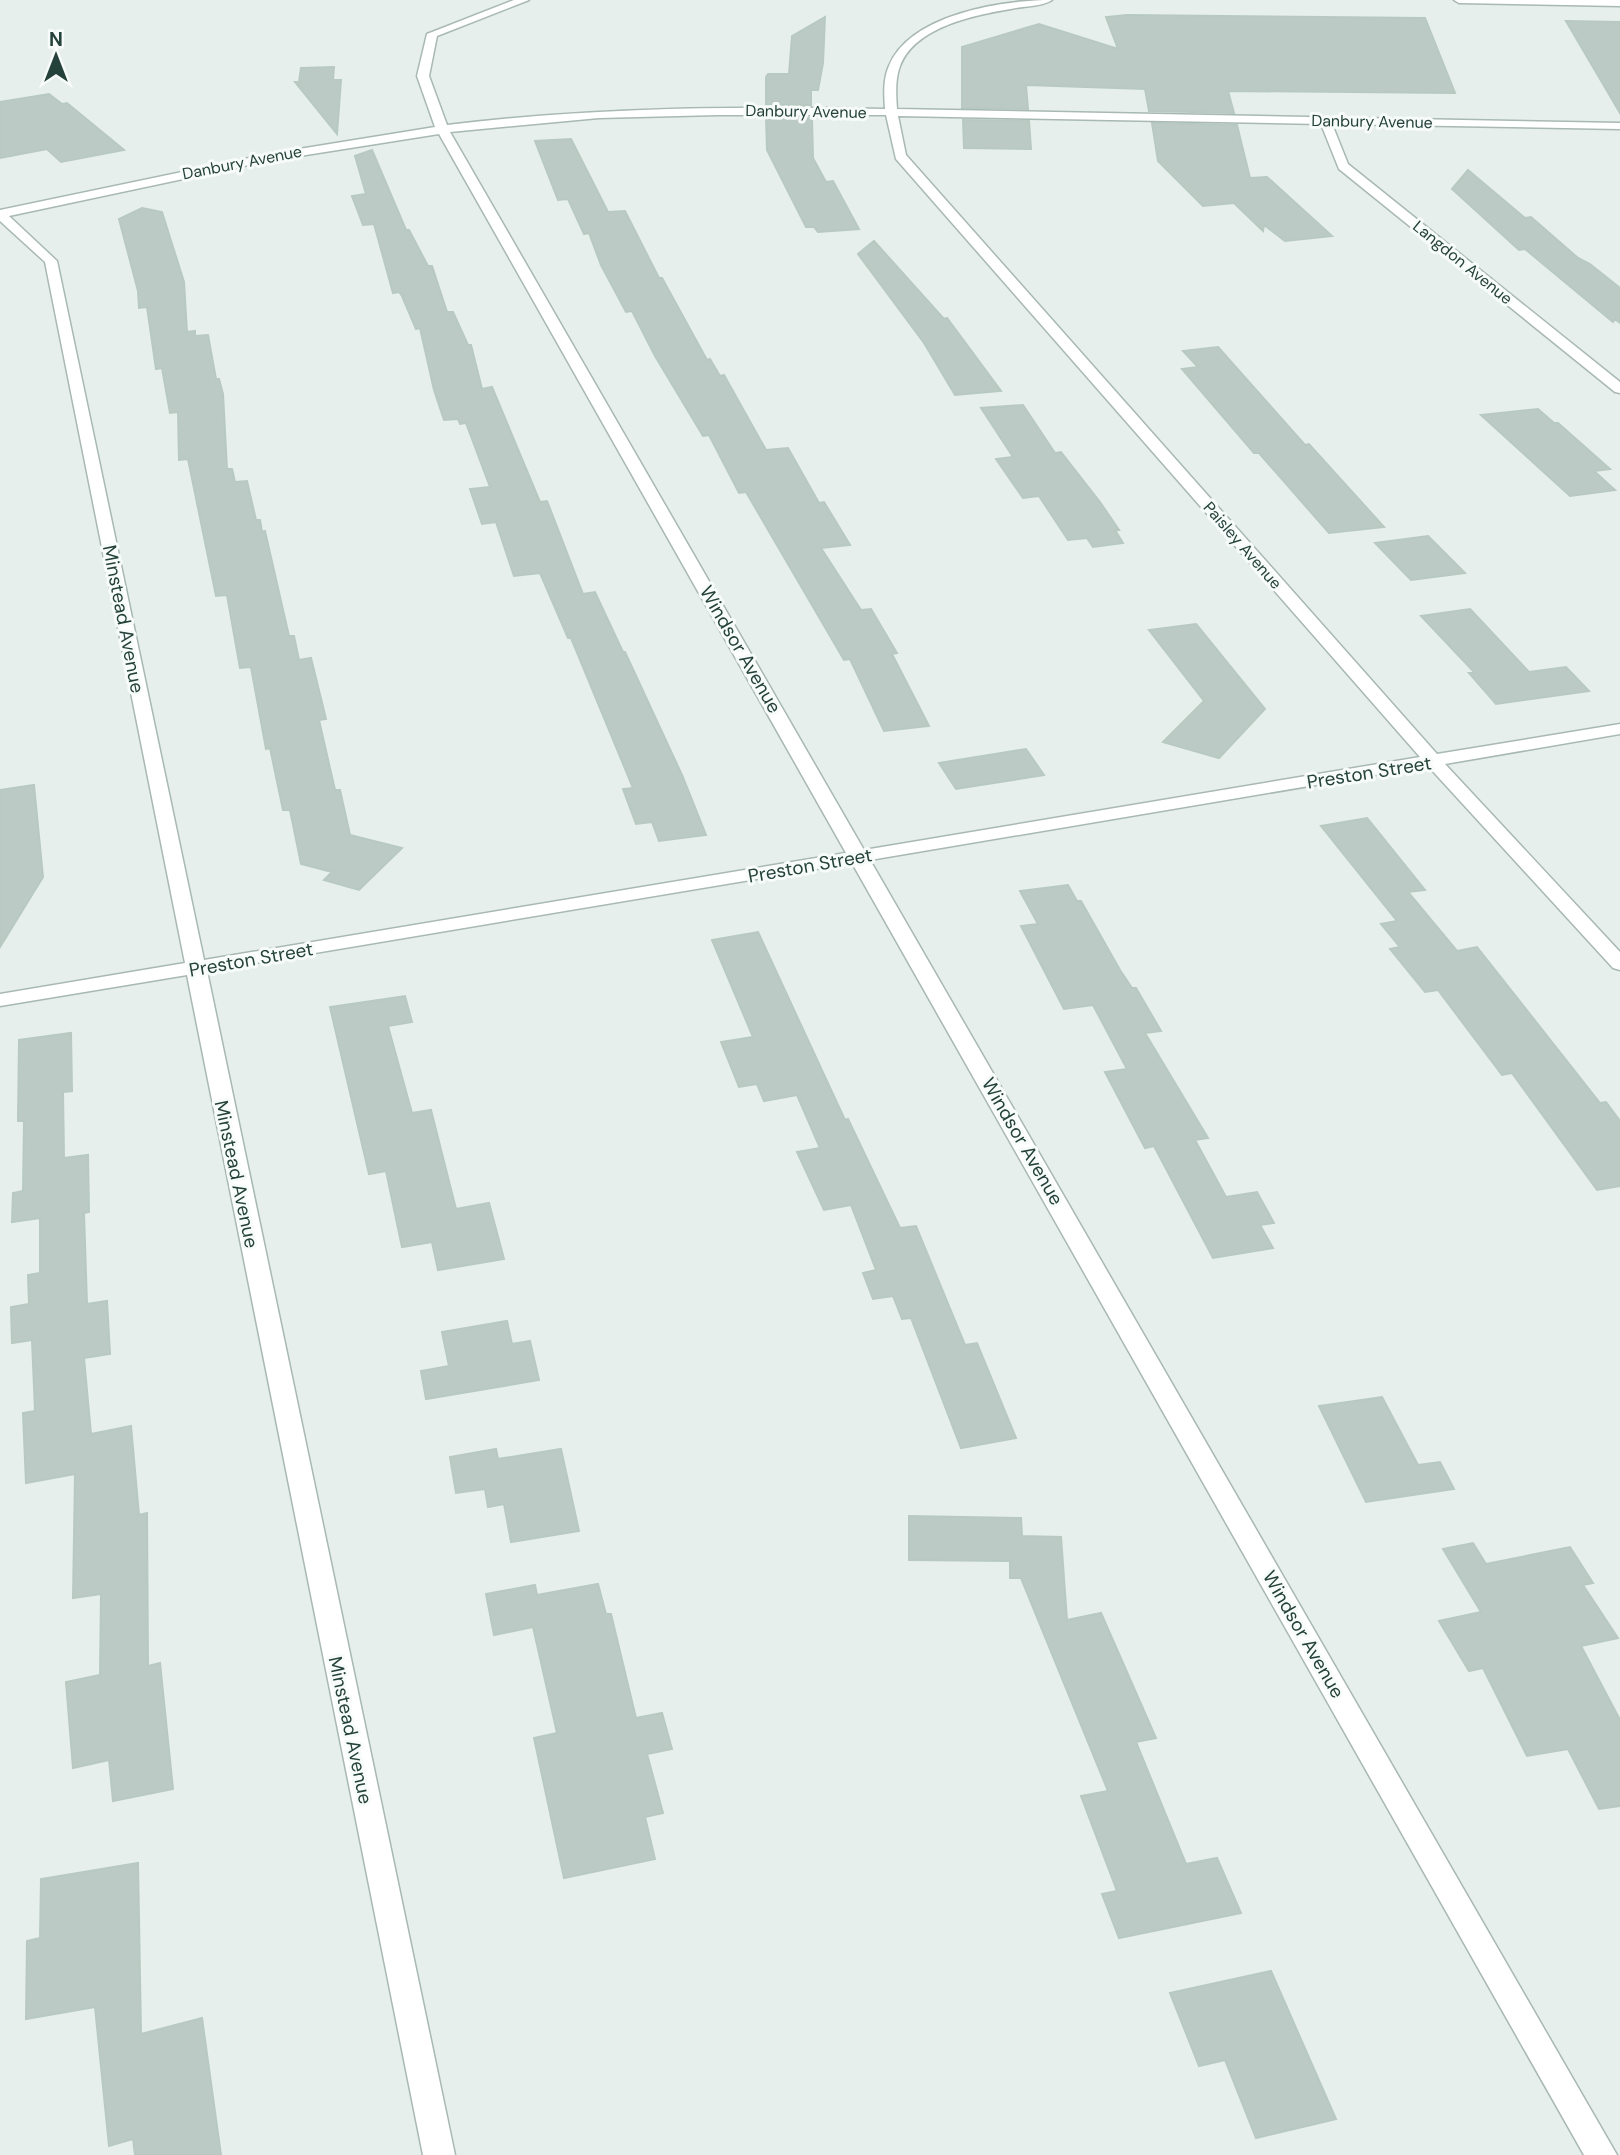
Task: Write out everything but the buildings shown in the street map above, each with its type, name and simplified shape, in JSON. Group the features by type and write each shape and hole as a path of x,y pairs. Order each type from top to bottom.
{"street":[{"name":"Windsor Avenue","path":"524,0 432,34 423,76 442,129 1601,2155"},
{"name":"Paisley Avenue","path":"1047,0 955,19 936,27 902,49 894,66 891,112 900,156 1433,761 1620,964"},
{"path":"1459,0 1620,3"},
{"name":"Danbury Avenue","path":"0,214 235,162 332,144 442,129 645,112 891,112 1620,126"},
{"name":"Langdon Avenue","path":"1325,120 1343,166 1620,389"},
{"name":"Minstead Avenue","path":"0,214 51,261 439,2155"},
{"name":"Preston Street","path":"0,1000 1620,729"}]}
